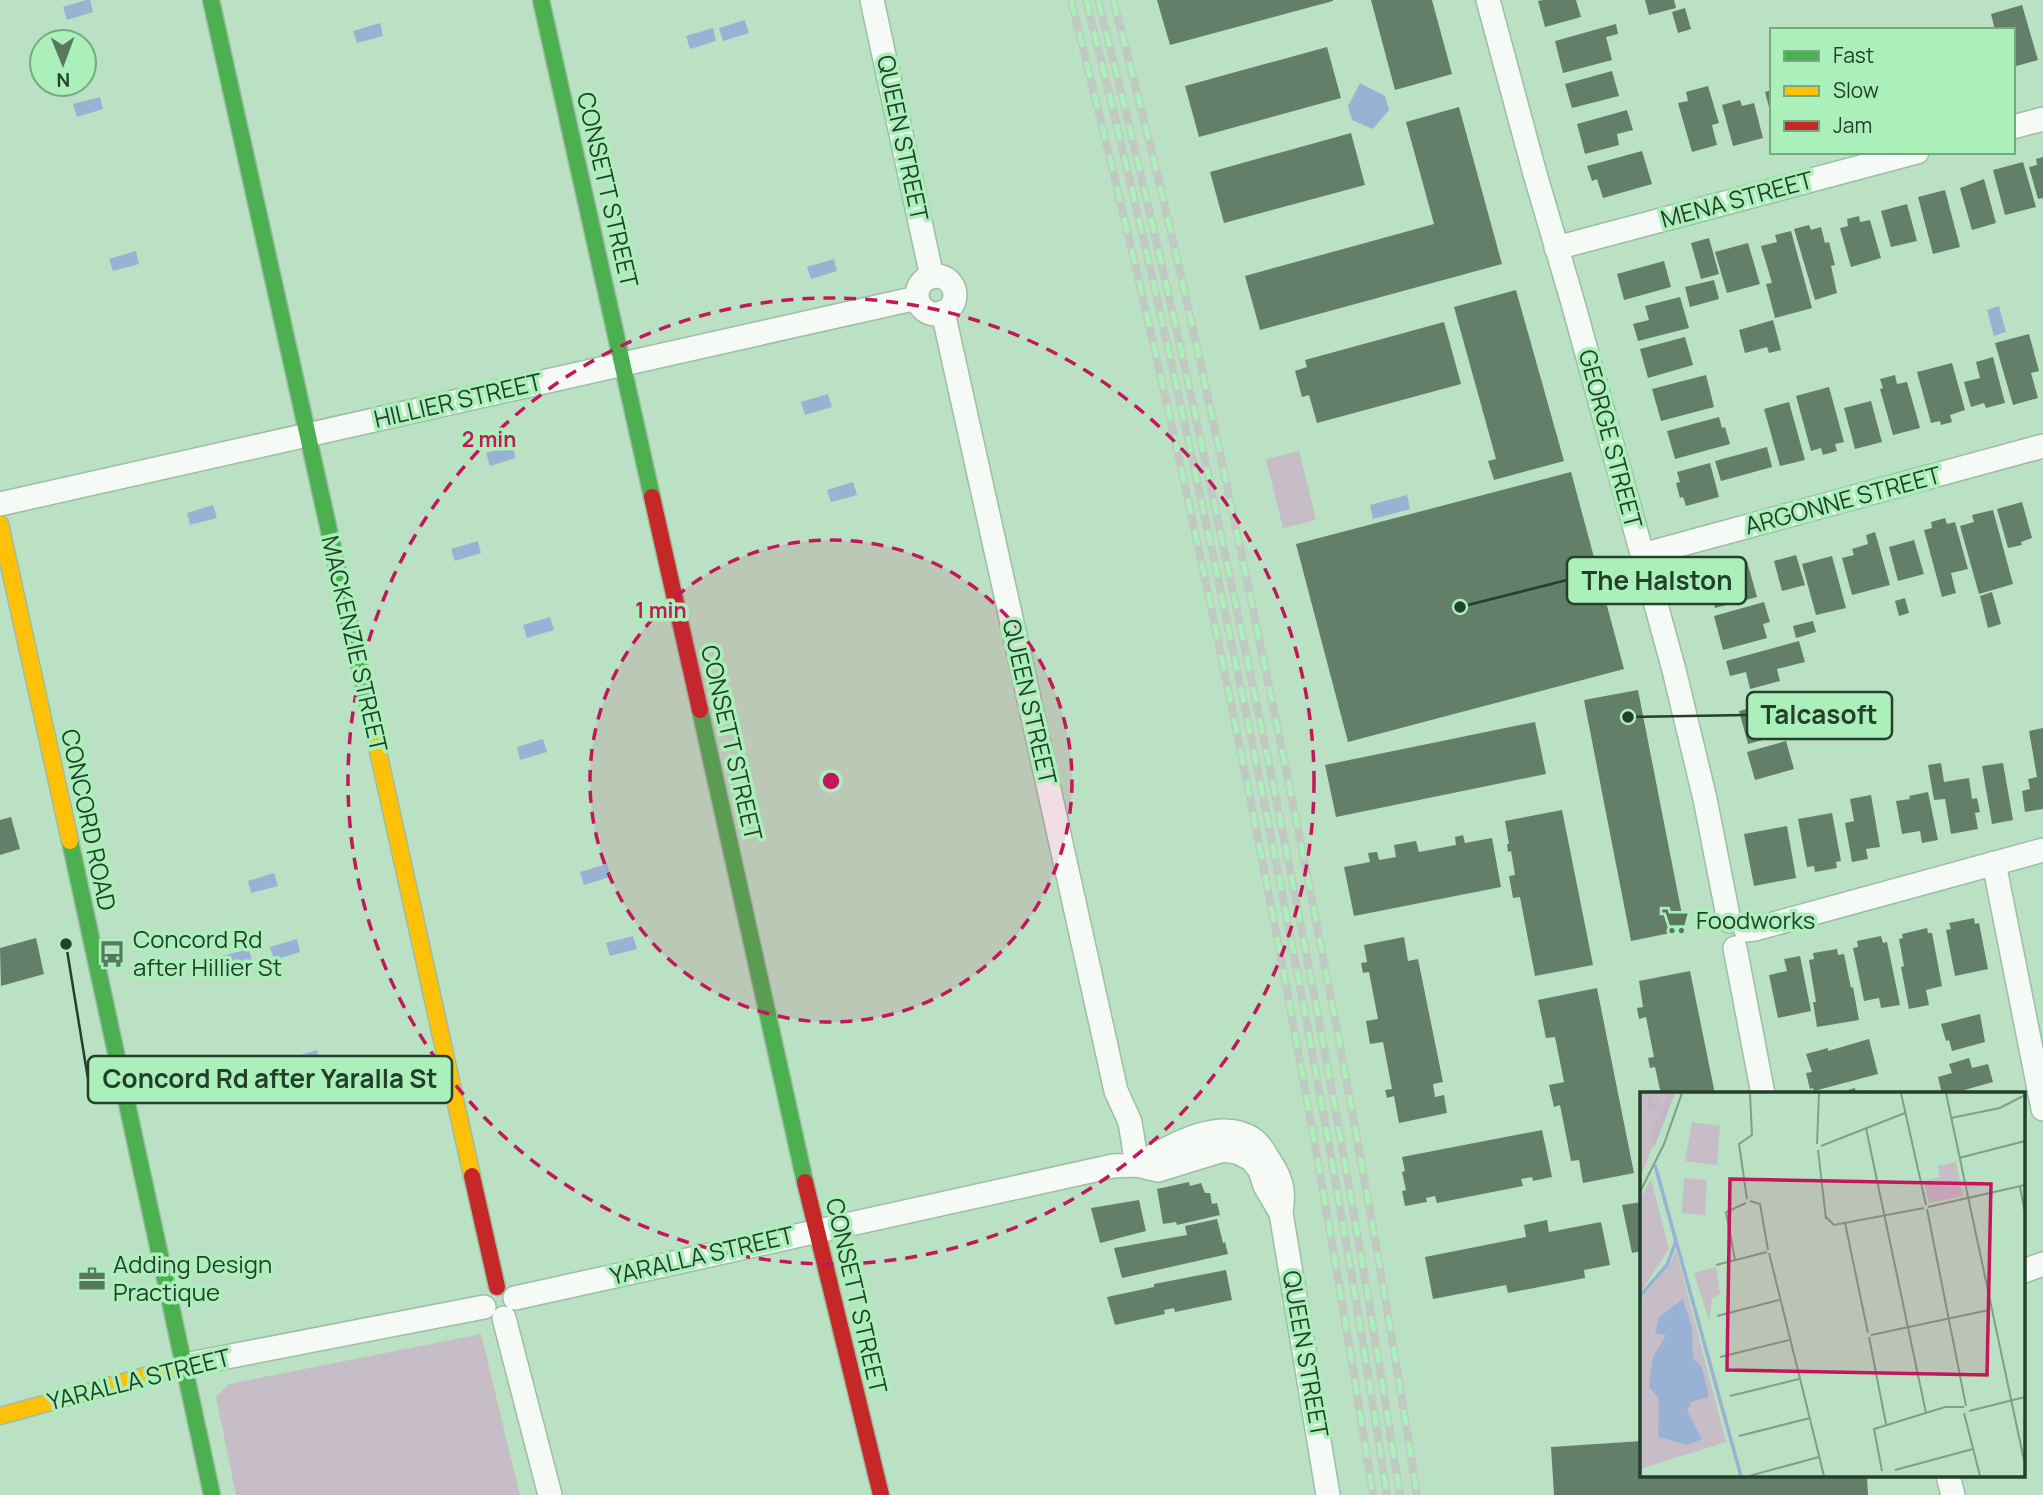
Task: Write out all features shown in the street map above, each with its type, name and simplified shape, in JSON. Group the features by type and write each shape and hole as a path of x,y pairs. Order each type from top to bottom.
{"street":[{"name":"MACKENZIE STREET","path":"211,0 500,1302 550,1495"},
{"name":"CONSETT STREET","path":"541,0 817,1231 881,1495"},
{"name":"QUEEN STREET","path":"872,0 932,276"},
{"name":"GEORGE STREET","path":"1488,0 1674,670 1736,933 1763,1092"},
{"path":"2015,126 2043,119"},
{"name":"MENA STREET","path":"1556,248 1909,154"},
{"path":"932,276 944,278 953,286 952,304 943,312 937,314 926,311 917,298 922,282 932,276"},
{"name":"HILLIER STREET","path":"0,505 917,298"},
{"name":"QUEEN STREET","path":"943,312 1116,1091 1114,1125 1118,1141 1137,1165 1186,1140 1221,1130 1238,1132 1255,1140 1278,1173 1284,1194 1281,1213 1328,1495"},
{"name":"ARGONNE STREET","path":"1642,555 2043,446"},
{"name":"CONCORD ROAD","path":"0,524 212,1495"},
{"path":"1736,933 2043,850"},
{"path":"1994,863 2043,1109"},
{"name":"YARALLA STREET","path":"0,1416 185,1365 500,1302 1113,1166 1137,1165"},
{"path":"2025,1271 2043,1264"},
{"path":"1949,1478 1953,1495"}],"shaded area":[{"path":"1299,451 1316,520 1283,528 1266,459"},
{"path":"481,1334 520,1495 236,1495 216,1397 229,1384"}],"water":[{"path":"90,0 93,12 67,20 63,7"},
{"path":"745,20 749,33 723,41 719,28"},
{"path":"380,23 383,36 357,43 353,31"},
{"path":"713,28 716,41 690,49 686,36"},
{"path":"1360,83 1385,96 1389,110 1373,129 1352,120 1348,106"},
{"path":"98,98 103,109 77,117 73,104"},
{"path":"136,251 139,264 113,271 109,259"},
{"path":"834,259 837,271 811,279 807,267"},
{"path":"1999,306 2006,332 1994,336 1987,310"},
{"path":"828,394 832,407 805,415 801,402"},
{"path":"512,445 516,458 490,466 486,453"},
{"path":"853,482 857,495 831,502 827,490"},
{"path":"1407,495 1410,509 1373,519 1370,505"},
{"path":"213,505 217,518 190,525 187,513"},
{"path":"478,541 481,553 455,561 451,549"},
{"path":"550,617 554,630 527,638 523,625"},
{"path":"543,739 547,752 520,760 517,747"},
{"path":"607,864 610,877 584,885 580,872"},
{"path":"274,873 278,886 251,893 248,881"},
{"path":"633,936 637,949 610,956 606,943"},
{"path":"297,939 300,952 274,960 270,947"},
{"path":"249,949 252,962 226,969 222,956"},
{"path":"317,1050 321,1062 295,1070 291,1058"}],"building":[{"path":"1157,0 1333,0 1333,1 1170,45"},
{"path":"1371,0 1432,0 1452,74 1395,90"},
{"path":"1576,0 1581,17 1545,27 1538,1"},
{"path":"1645,0 1674,0 1676,8 1649,15"},
{"path":"2022,5 2038,60 2015,66 2015,28 1994,28 1991,14"},
{"path":"1685,8 1691,29 1678,33 1672,12"},
{"path":"1616,24 1618,34 1606,37 1612,60 1563,73 1555,41"},
{"path":"1327,47 1341,98 1199,137 1185,86"},
{"path":"1612,71 1619,96 1572,108 1565,84"},
{"path":"1708,86 1719,123 1712,125 1717,145 1692,152 1678,103 1688,101 1686,92"},
{"path":"1770,91 1770,111 1765,92"},
{"path":"1740,100 1742,106 1754,103 1763,138 1733,146 1722,105"},
{"path":"1459,107 1502,264 1260,330 1245,276 1434,224 1406,122"},
{"path":"1627,110 1633,130 1617,134 1619,145 1585,154 1577,124"},
{"path":"1351,133 1365,185 1224,223 1210,172"},
{"path":"1642,151 1652,184 1603,198 1597,179 1592,181 1587,166"},
{"path":"2043,157 2043,198 2038,199 2029,167 2037,165 2036,159"},
{"path":"2023,162 2036,207 2005,215 1993,170"},
{"path":"1984,179 1996,223 1972,230 1960,188"},
{"path":"1945,190 1960,247 1933,254 1918,197"},
{"path":"1907,204 1917,241 1891,247 1881,211"},
{"path":"1859,216 1860,222 1870,220 1881,258 1851,267 1840,228 1848,226 1847,219"},
{"path":"1809,225 1811,230 1821,227 1825,243 1829,242 1835,265 1831,266 1837,293 1815,300 1794,229"},
{"path":"1791,231 1812,308 1775,318 1766,284 1772,283 1761,246 1777,242 1775,235"},
{"path":"1709,238 1719,274 1701,279 1691,243"},
{"path":"1748,243 1760,284 1727,293 1715,252"},
{"path":"1664,261 1671,287 1624,300 1617,274"},
{"path":"1714,280 1719,299 1690,307 1685,287"},
{"path":"1516,290 1564,461 1494,480 1488,461 1496,459 1454,307"},
{"path":"1680,297 1689,328 1638,341 1633,324 1649,320 1645,306"},
{"path":"1773,320 1781,350 1769,353 1767,347 1745,353 1739,330"},
{"path":"1444,322 1461,384 1317,423 1309,395 1302,397 1295,371 1307,367 1305,360"},
{"path":"2029,334 2039,371 2031,373 2038,398 2013,405 1995,343"},
{"path":"1685,337 1693,365 1648,378 1640,349"},
{"path":"1993,357 2005,403 1986,408 1984,403 1971,407 1964,382 1980,378 1976,362"},
{"path":"1952,363 1965,410 1950,415 1952,422 1941,425 1940,421 1931,423 1917,372"},
{"path":"1706,375 1714,407 1661,421 1652,389"},
{"path":"1895,375 1897,384 1907,382 1920,428 1893,435 1880,389 1883,388 1880,379"},
{"path":"1829,387 1844,442 1835,444 1837,451 1823,455 1821,448 1811,451 1796,396"},
{"path":"1871,401 1882,442 1855,449 1844,408"},
{"path":"1789,402 1805,460 1780,466 1764,409"},
{"path":"1719,417 1730,444 1675,459 1667,431"},
{"path":"1767,447 1772,467 1721,481 1715,461"},
{"path":"1710,463 1719,497 1686,506 1683,497 1680,498 1676,483 1680,482 1677,472"},
{"path":"1571,472 1624,669 1348,742 1296,544"},
{"path":"2022,502 2032,538 2021,542 2022,545 2008,548 1997,509"},
{"path":"1993,510 2013,584 1979,594 1960,526 1974,522 1972,515"},
{"path":"1945,518 1947,524 1955,522 1968,569 1951,573 1956,593 1942,597 1924,530 1932,528 1931,522"},
{"path":"1875,532 1890,585 1852,595 1842,558 1854,555 1852,549 1868,544 1866,535"},
{"path":"1914,540 1924,574 1898,581 1889,547"},
{"path":"1796,555 1805,585 1782,591 1774,561"},
{"path":"1832,556 1846,608 1816,615 1802,564"},
{"path":"1747,561 1757,597 1715,608 1710,590 1706,592 1701,574"},
{"path":"1992,592 2001,624 1988,628 1980,596"},
{"path":"1905,598 1909,613 1899,616 1895,601"},
{"path":"1764,602 1770,622 1763,624 1767,638 1723,650 1714,616"},
{"path":"1813,621 1816,632 1796,638 1793,626"},
{"path":"1799,641 1805,662 1777,669 1780,681 1750,689 1746,672 1730,676 1726,661"},
{"path":"1638,690 1685,930 1631,941 1584,700"},
{"path":"1773,702 1782,735 1748,744 1739,711"},
{"path":"1535,722 1546,774 1336,817 1325,765"},
{"path":"2043,728 2043,809 2025,812 2022,791 2030,789 2028,779 2037,777 2029,731"},
{"path":"1786,741 1794,769 1755,780 1747,752"},
{"path":"1941,763 1944,782 1969,778 1972,799 1977,798 1980,812 1975,813 1978,829 1951,834 1945,799 1934,800 1928,765"},
{"path":"2003,763 2013,820 1992,824 1982,766"},
{"path":"1928,792 1938,840 1922,843 1920,831 1902,834 1896,801"},
{"path":"1871,795 1880,847 1866,849 1868,859 1852,862 1845,823 1854,821 1850,799"},
{"path":"1562,810 1593,965 1535,976 1520,897 1513,898 1509,876 1515,875 1511,851 1508,852 1505,821"},
{"path":"1832,813 1841,861 1836,862 1837,868 1815,872 1814,866 1807,867 1798,819"},
{"path":"11,817 20,849 0,855 0,820"},
{"path":"1787,826 1796,878 1754,886 1744,834"},
{"path":"1463,835 1465,843 1492,838 1501,887 1354,916 1344,867 1370,862 1368,853 1377,852 1379,860 1396,857 1394,845 1416,841 1419,852 1456,845 1455,837"},
{"path":"1974,918 1975,924 1979,923 1988,969 1955,976 1946,930 1951,929 1949,923"},
{"path":"1927,928 1928,933 1932,933 1942,986 1926,990 1929,1005 1909,1009 1899,939 1903,938 1902,934"},
{"path":"1881,936 1883,943 1887,942 1900,1005 1881,1008 1879,998 1864,1001 1853,948 1858,947 1857,941"},
{"path":"1404,937 1408,961 1418,959 1443,1082 1433,1084 1435,1097 1444,1095 1447,1113 1399,1123 1394,1096 1387,1098 1385,1090 1392,1089 1383,1042 1370,1044 1366,1021 1378,1019 1369,972 1363,973 1361,963 1367,962 1364,945"},
{"path":"36,938 44,974 1,986 0,948"},
{"path":"1837,949 1838,955 1844,954 1859,1020 1817,1027 1809,960 1814,959 1813,953"},
{"path":"1800,956 1811,1011 1778,1018 1769,975 1787,971 1784,959"},
{"path":"1690,971 1715,1092 1661,1092 1655,1067 1650,1068 1648,1058 1654,1057 1646,1017 1639,1019 1637,1008 1643,1007 1639,981"},
{"path":"1597,988 1634,1173 1583,1183 1579,1160 1571,1161 1560,1105 1554,1107 1549,1085 1564,1082 1555,1037 1546,1038 1538,1000"},
{"path":"1980,1014 1985,1042 1952,1051 1941,1024"},
{"path":"1869,1039 1878,1074 1814,1091 1813,1088 1810,1089 1806,1073 1812,1072 1806,1054 1828,1048 1828,1051"},
{"path":"1969,1058 1972,1068 1988,1064 1993,1082 1957,1092 1942,1092 1938,1077 1952,1073 1949,1064"},
{"path":"1542,1130 1552,1177 1533,1181 1532,1177 1521,1179 1523,1186 1437,1203 1435,1196 1426,1198 1427,1202 1405,1206 1402,1191 1406,1190 1402,1172 1405,1171 1402,1157"},
{"path":"1189,1182 1190,1186 1201,1183 1205,1193 1210,1193 1212,1204 1217,1203 1220,1215 1177,1225 1176,1222 1163,1224 1157,1189"},
{"path":"1139,1200 1146,1231 1100,1243 1091,1208"},
{"path":"1640,1202 1640,1251 1632,1253 1622,1205"},
{"path":"1217,1219 1228,1254 1122,1278 1114,1248 1187,1235 1185,1226"},
{"path":"1547,1220 1549,1232 1601,1222 1610,1265 1584,1270 1585,1278 1508,1293 1506,1285 1433,1299 1425,1257 1526,1237 1524,1225"},
{"path":"1226,1270 1232,1300 1175,1312 1174,1308 1164,1310 1165,1314 1115,1325 1107,1297 1154,1287 1154,1284"},
{"path":"1640,1441 1640,1478 1867,1478 1868,1495 1554,1495 1551,1447"}],"railway":[{"path":"1071,0 1160,371 1239,744 1310,1119 1373,1495"},
{"path":"1086,0 1174,373 1268,821 1331,1157 1387,1495"},
{"path":"1098,0 1182,354 1276,799 1342,1146 1400,1495"},
{"path":"1113,0 1191,320 1282,749 1364,1174 1417,1495"}],"traffic: fast":[{"path":"211,0 368,706"},
{"path":"541,0 652,497"},
{"path":"700,710 805,1182"},
{"path":"70,841 212,1495"}],"traffic: slow":[{"path":"0,524 70,841"},
{"path":"368,706 472,1176"},
{"path":"0,1416 185,1365"}],"traffic: jam":[{"path":"652,497 700,710"},
{"path":"472,1176 497,1287"},
{"path":"805,1182 881,1495"}],"place":[{"name":"The Halston","path":"1460,607"},
{"name":"Talcasoft","path":"1628,717"},
{"name":"Foodworks","path":"1675,921"},
{"name":"Concord Rd after Yaralla St","path":"66,944"},
{"name":"Concord Rd after Hillier St","path":"112,954"},
{"name":"Adding Design Practique","path":"92,1279"}]}
